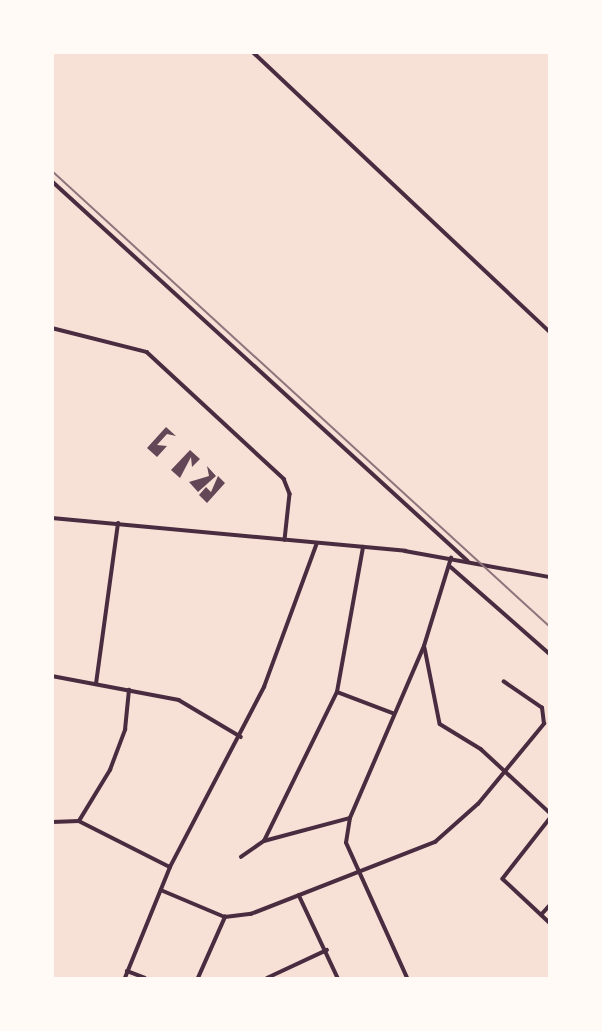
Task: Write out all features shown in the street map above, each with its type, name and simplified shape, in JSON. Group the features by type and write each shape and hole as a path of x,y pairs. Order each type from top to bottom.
{"street":[{"path":"253,52 550,332"},
{"path":"52,181 468,561"},
{"path":"52,328 148,352 284,479 290,494 285,541"},
{"path":"52,518 363,547 451,558 550,578"},
{"path":"96,684 118,524"},
{"path":"125,978 170,867 241,737 317,543"},
{"path":"264,841 337,692 363,547"},
{"path":"407,978 355,872 346,844 350,818 424,646 451,558"},
{"path":"450,567 550,654"},
{"path":"424,646 440,724 506,773 550,813"},
{"path":"52,676 179,700 241,737"},
{"path":"161,890 225,917 251,914 355,872 397,862 435,842 506,773 545,718 542,708 504,682"},
{"path":"79,821 114,760 129,690"},
{"path":"337,692 393,713"},
{"path":"241,857 264,841 350,818"},
{"path":"550,819 503,879 550,923"},
{"path":"52,822 79,821 170,867"},
{"path":"299,895 338,978"},
{"path":"541,915 550,905"},
{"path":"198,978 225,917"},
{"path":"267,978 327,950"},
{"path":"127,971 145,978"}],"building":[{"path":"166,427 176,436 167,434 157,445 167,446 157,457 147,448"},
{"path":"190,450 200,459 192,467 191,457 180,478 171,470"},
{"path":"207,466 216,476 198,492 189,482 209,476"},
{"path":"218,476 225,483 207,503 199,495 206,487 211,492"}],"railway":[{"path":"52,171 550,627"}]}
